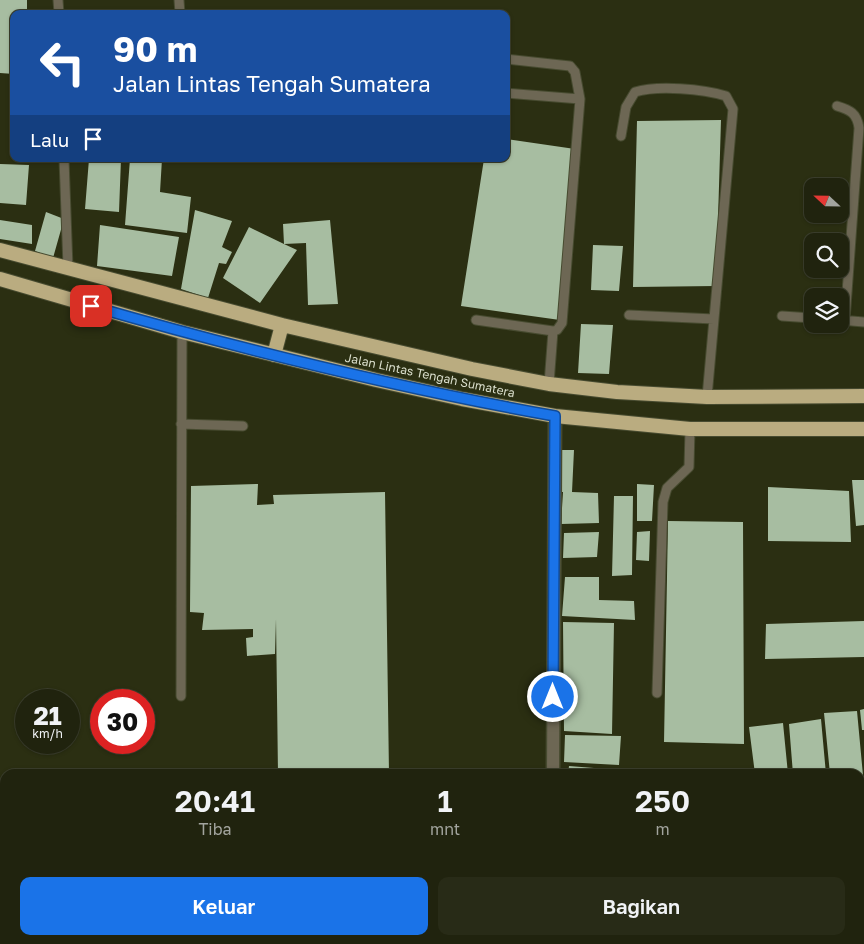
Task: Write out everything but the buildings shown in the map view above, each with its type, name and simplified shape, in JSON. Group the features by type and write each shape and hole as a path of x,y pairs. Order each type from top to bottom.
{"highway":[{"name":"Jalan Lintas Tengah Sumatera","path":"0,250 282,325 472,369 549,384 617,392 707,397 864,396"},
{"name":"Jalan Lintas Tengah Sumatera","path":"0,279 182,332 274,355 452,397 555,416 690,429 864,429"},
{"path":"274,355 282,325"}],"street":[{"path":"553,769 555,416"}],"lane":[{"path":"476,320 553,331 557,330 562,323 580,99 576,72 570,66 510,60"},
{"path":"621,136 626,107 635,92 645,89 708,91 726,96 733,110 707,397"},
{"path":"510,93 580,99"},
{"path":"837,106 851,111 857,118 859,128 845,288"},
{"path":"64,162 68,267"},
{"path":"629,315 714,319"},
{"path":"782,316 804,317"},
{"path":"849,321 864,322"},
{"path":"549,384 553,331"},
{"path":"181,696 182,332"},
{"path":"181,424 243,426"},
{"path":"657,693 662,502 667,488 689,467 690,429"}],"route":[{"path":"91,306 182,332 376,380 462,399 555,416 553,697"}]}
